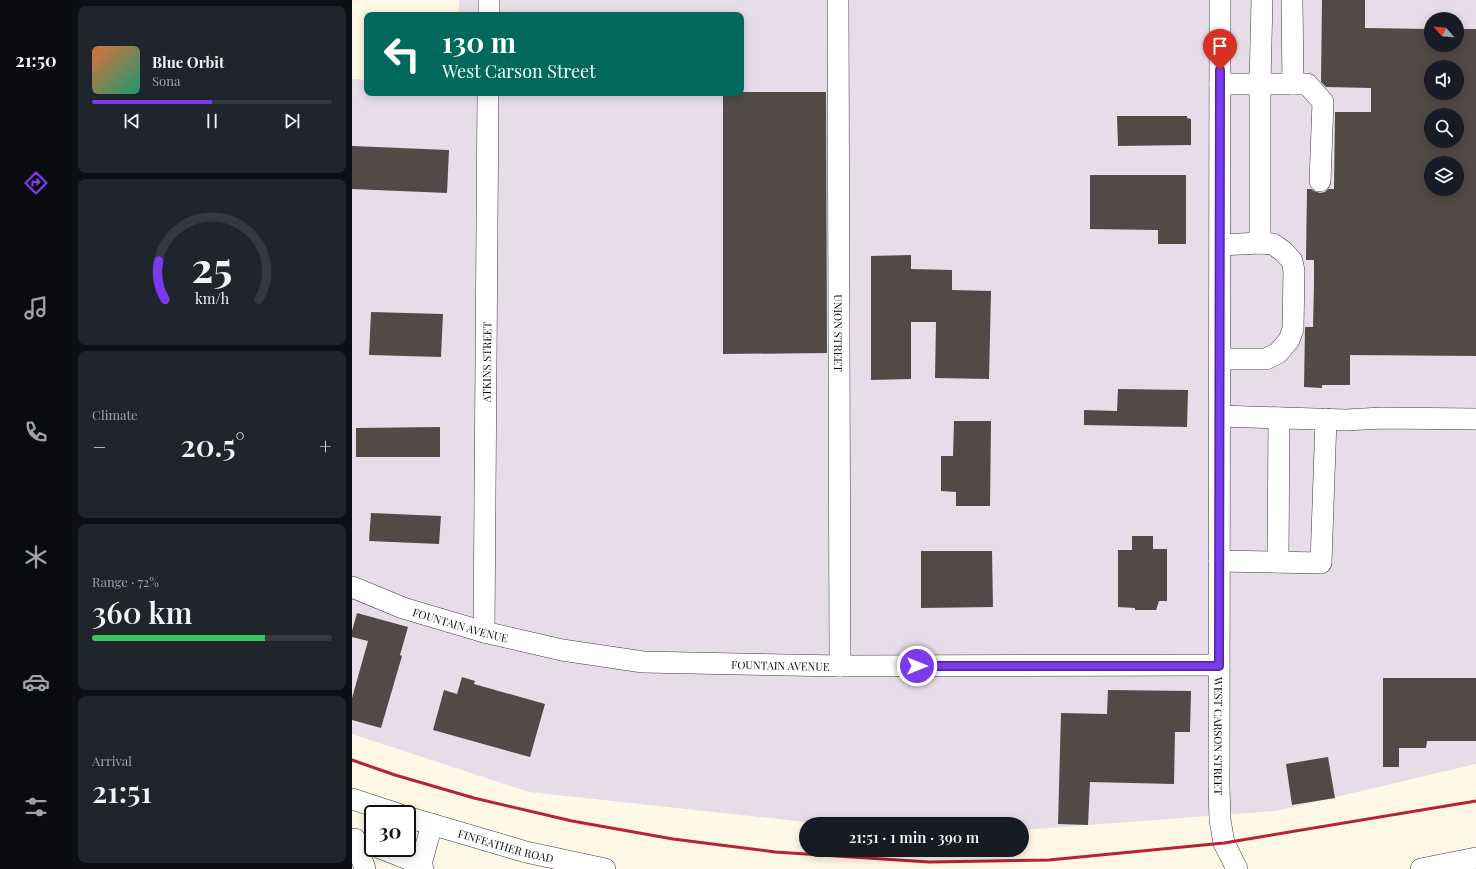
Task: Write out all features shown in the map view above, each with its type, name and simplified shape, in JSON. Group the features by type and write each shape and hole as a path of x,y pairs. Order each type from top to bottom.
{"street":[{"path":"489,0 489,12"},
{"name":"UNION STREET","path":"838,0 840,666"},
{"name":"WEST CARSON STREET","path":"1220,0 1219,787 1220,820 1224,843 1238,869"},
{"path":"1260,243 1260,84 1262,0"},
{"path":"1292,0 1293,84"},
{"path":"1220,84 1307,84 1323,102 1320,181"},
{"name":"ATKINS STREET","path":"484,632 488,96"},
{"path":"1220,245 1260,243 1273,244 1284,252 1292,261 1294,271 1293,329 1289,340 1278,353 1266,359 1220,359"},
{"path":"1220,416 1326,419 1476,419"},
{"path":"1278,562 1279,418"},
{"path":"1219,561 1321,563 1326,419"},
{"name":"FOUNTAIN AVENUE","path":"352,588 403,608 484,632 562,650 643,662 840,666 1219,666"},
{"path":"352,799 370,805"},
{"name":"FINFEATHER ROAD","path":"416,820 573,866 606,869"},
{"path":"402,857 416,863 432,824"},
{"path":"364,842 355,839 365,869"},
{"path":"1421,869 1476,858"}],"shaded area":[{"path":"459,0 1476,0 1476,764 1276,811 1029,829 1029,817 799,817 799,821 529,792 352,734 352,79 364,80 364,96 744,96 744,12 459,12"}],"building":[{"path":"1322,0 1365,0 1365,28 1424,29 1424,52 1464,52 1464,29 1476,29 1476,356 1350,355 1350,385 1322,385 1322,388 1304,387 1305,327 1313,327 1314,284 1314,260 1306,260 1307,189 1320,193 1325,192 1328,189 1334,189 1335,112 1371,112 1371,88 1326,87 1321,82"},
{"path":"744,92 826,92 827,353 723,354 723,96 744,96"},
{"path":"1117,116 1187,116 1187,118 1191,119 1191,145 1118,146"},
{"path":"352,146 449,150 447,193 352,189"},
{"path":"1090,175 1186,175 1186,244 1158,244 1158,230 1090,229"},
{"path":"911,255 911,269 952,270 952,290 991,291 989,379 935,378 936,322 911,322 911,379 871,380 871,256"},
{"path":"371,312 443,314 441,357 369,355"},
{"path":"1118,389 1188,390 1187,427 1084,425 1084,410 1117,411"},
{"path":"954,421 991,421 990,506 956,506 956,492 941,491 941,456 953,456"},
{"path":"440,427 440,457 356,457 356,428"},
{"path":"371,513 441,516 439,544 369,541"},
{"path":"1132,536 1153,536 1153,549 1167,549 1167,601 1159,601 1156,610 1135,610 1135,608 1118,607 1118,550 1132,550"},
{"path":"921,551 992,551 993,607 921,608"},
{"path":"357,613 408,627 400,655 402,656 381,728 352,720 352,698 368,641 352,637 352,631"},
{"path":"462,677 475,681 474,684 545,704 530,757 433,730 444,690 457,694"},
{"path":"1383,678 1476,678 1476,741 1427,741 1426,748 1399,748 1399,767 1383,767"},
{"path":"1108,690 1191,691 1190,732 1175,732 1174,784 1090,782 1088,825 1058,824 1061,713 1107,714"},
{"path":"1328,757 1335,798 1292,805 1286,764"}],"railway":[{"path":"352,760 395,775 474,798 572,821 673,839 775,852 929,862 1049,860 1224,843 1476,801"}],"route":[{"path":"917,666 1219,666 1220,70"}]}
